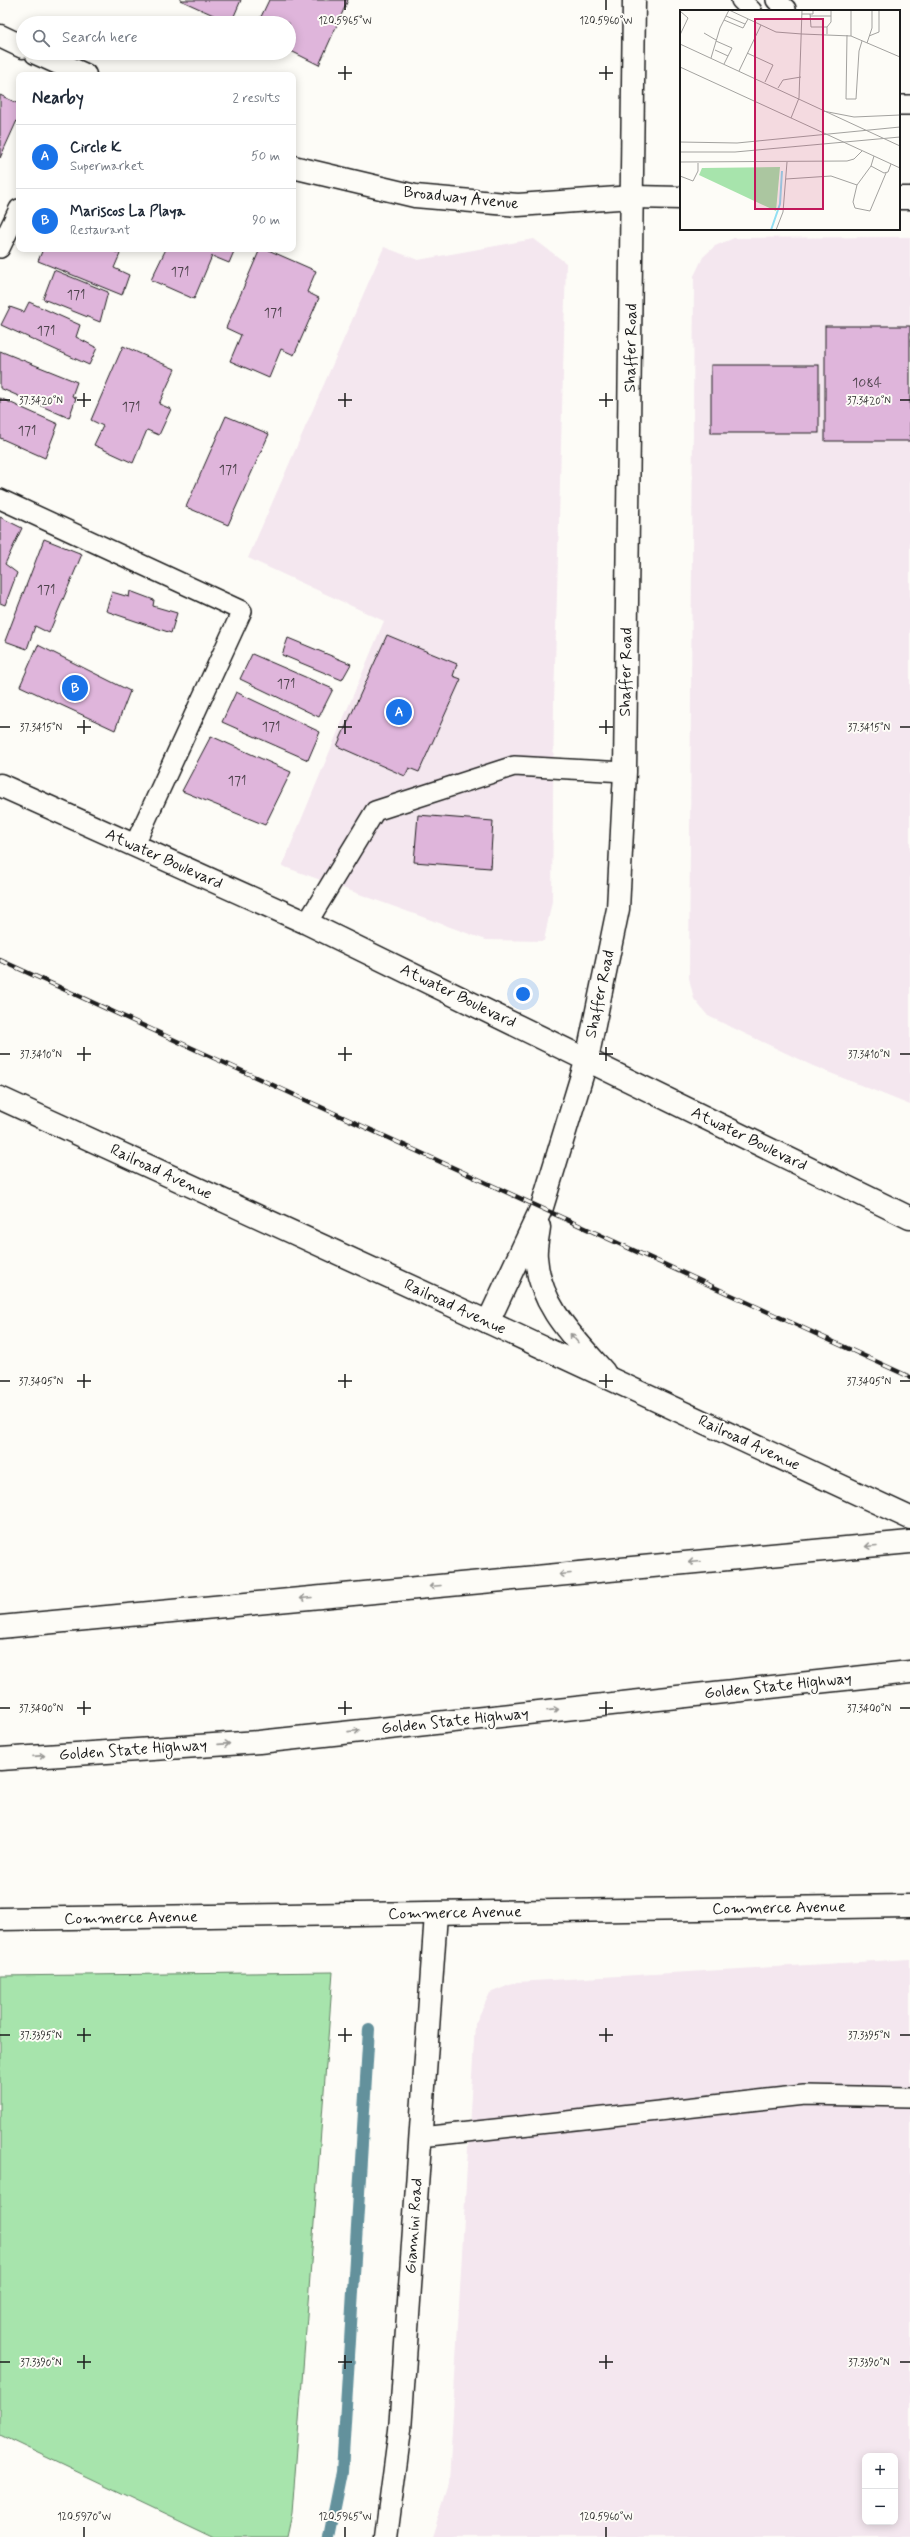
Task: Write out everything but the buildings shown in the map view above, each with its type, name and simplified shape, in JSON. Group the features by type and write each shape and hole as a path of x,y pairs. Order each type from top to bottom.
{"main road":[{"name":"Shaffer Road","path":"488,1322 542,1207 587,1059 618,909 625,772 633,197 634,0"},
{"path":"0,36 16,44"},
{"path":"52,60 78,72"},
{"name":"Broadway Avenue","path":"296,168 415,196 518,205 633,197 680,198"},
{"name":"Atwater Boulevard","path":"0,786 307,923 910,1218"},
{"name":"Railroad Avenue","path":"0,1098 910,1518"},
{"path":"542,1207 536,1256 540,1284 551,1308 609,1378"},
{"path":"0,1627 910,1542"},
{"name":"Golden State Highway","path":"0,1759 259,1742 910,1672"},
{"name":"Commerce Avenue","path":"0,1919 436,1914 910,1906"},
{"name":"Giannini Road","path":"386,2537 400,2430 436,1914"}],"lane":[{"path":"741,0 751,10"},
{"path":"0,248 16,215"},
{"path":"0,499 242,611 134,846"},
{"path":"307,923 375,811 514,766 625,772"},
{"path":"421,2137 804,2095 910,2097"}],"shaded area":[{"path":"910,237 910,1105 813,1066 708,1016 694,999 689,978 694,276 703,257 715,246 734,238"},
{"path":"534,239 566,263 554,702 552,901 544,941 486,940 282,866 384,621 248,558 384,247 418,260"},
{"path":"910,1959 910,2537 432,2537 449,2483 475,2024 490,1993 517,1982"}],"green space":[{"path":"333,1972 292,2514 287,2537 214,2537 0,2435 0,1976"}],"waterway":[{"path":"329,2537 342,2472 369,2029"}],"railway":[{"path":"0,960 910,1377"}],"place":[{"name":"Mariscos La Playa","path":"75,688"},
{"name":"Circle K","path":"399,712"}]}
